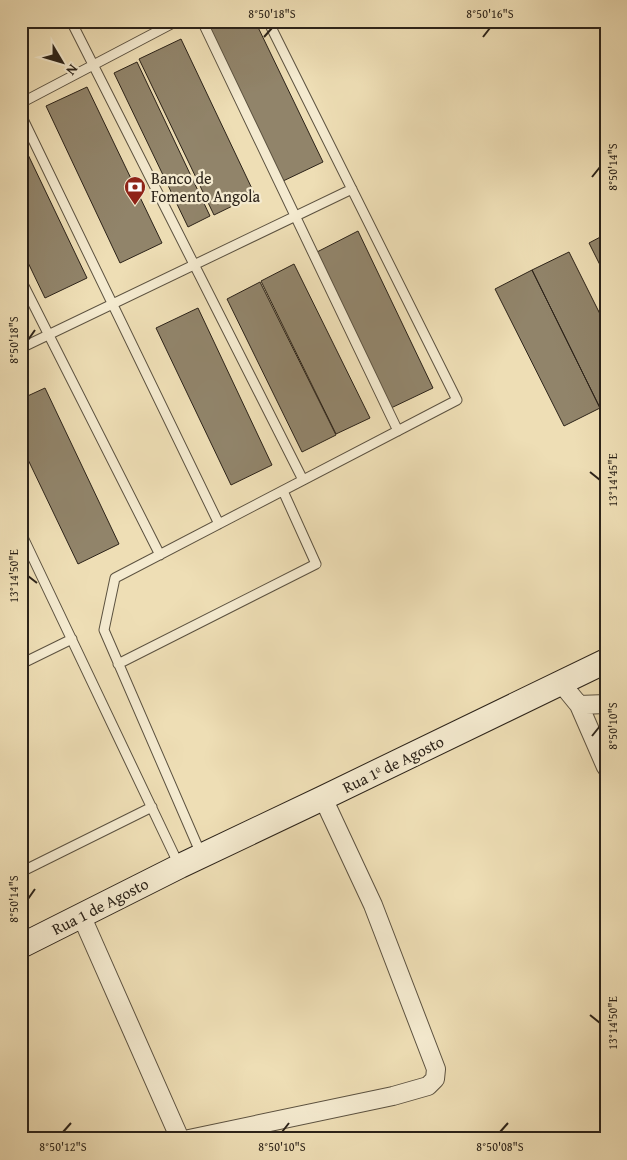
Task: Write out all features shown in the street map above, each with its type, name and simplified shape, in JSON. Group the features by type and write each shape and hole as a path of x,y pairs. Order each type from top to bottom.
{"main road":[{"name":"Rua 1º de Agosto","path":"180,866 606,661"},
{"name":"Rua 1 de Agosto","path":"21,946 180,866"}],"street":[{"path":"562,682 579,705 606,767"},
{"path":"579,705 606,704"},
{"path":"189,1139 393,1096 428,1086 435,1079 436,1069 373,905 323,798"},
{"path":"82,915 180,1139"}],"lane":[{"path":"71,21 303,480"},
{"path":"21,103 177,21"},
{"path":"202,21 294,217 398,431"},
{"path":"202,856 104,630 115,578 457,400 268,21"},
{"path":"21,115 219,524"},
{"path":"21,348 352,189"},
{"path":"21,280 160,555"},
{"path":"118,664 316,564 283,490"},
{"path":"21,533 180,866"},
{"path":"21,664 72,639"},
{"path":"21,872 152,807"}],"building":[{"path":"216,21 255,21 323,162 281,182 207,26"},
{"path":"181,39 255,195 214,215 139,59"},
{"path":"137,62 210,216 188,227 114,73"},
{"path":"87,87 162,243 120,263 46,106"},
{"path":"21,140 87,278 45,298 21,248"},
{"path":"358,231 433,388 391,408 317,252"},
{"path":"606,234 606,277 589,243"},
{"path":"569,252 606,326 606,405 600,408 532,270"},
{"path":"294,264 370,418 336,434 261,281"},
{"path":"532,270 600,408 564,426 495,289"},
{"path":"260,282 336,435 302,452 227,299"},
{"path":"198,308 272,465 231,485 156,328"},
{"path":"45,388 119,544 78,564 21,445 21,399"}],"place":[{"name":"Banco de Fomento Angola","path":"135,206"}]}
